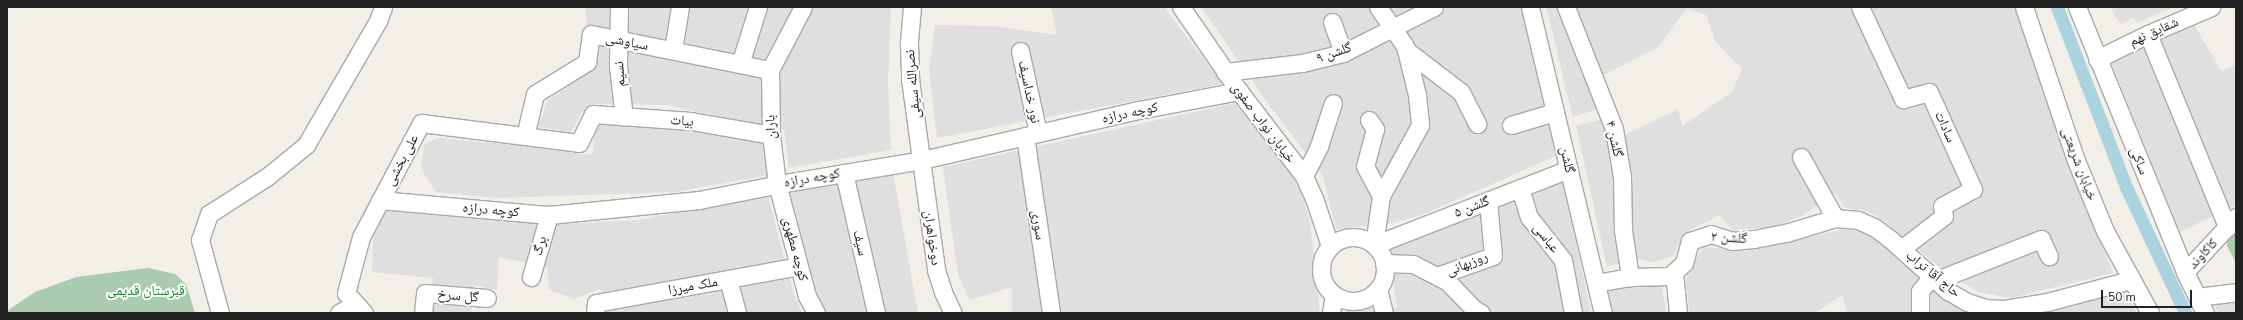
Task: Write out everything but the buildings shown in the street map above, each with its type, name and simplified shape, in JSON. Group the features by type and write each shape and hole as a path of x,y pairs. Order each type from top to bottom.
{"street":[{"path":"220,313 200,240 209,214 268,176 306,146 378,21 383,7"},
{"name":"نسیم","path":"619,7 620,40 618,66 624,116"},
{"path":"673,50 680,7"},
{"path":"740,64 758,7"},
{"path":"770,70 803,7"},
{"name":"نصرالله سیفی","path":"912,7 909,44 910,79 922,160"},
{"name":"خیابان نواب صفوی","path":"1180,7 1225,72 1304,176 1314,198 1330,246"},
{"path":"1374,245 1381,196 1420,125 1417,95 1406,50 1378,7"},
{"name":"گلشن ۹","path":"1225,72 1302,63 1343,53 1434,7"},
{"name":"گلشن","path":"1530,7 1603,313"},
{"name":"گلشن ۴","path":"1566,7 1614,129 1622,177 1623,230 1630,277"},
{"name":"سادات","path":"1860,7 1903,99 1929,92 1973,188 1942,206 1944,216 1902,249"},
{"name":"خیابان شریعتی","path":"2024,7 2075,158 2105,231 2130,280 2150,313"},
{"name":"ساکی","path":"2077,7 2097,59 2186,272 2205,313"},
{"name":"شقایق نهم","path":"2097,59 2148,34 2211,7"},
{"path":"1332,22 1343,53"},
{"name":"سیاوشی","path":"525,136 535,94 587,62 591,34 770,70"},
{"path":"2148,34 2232,222"},
{"path":"1406,50 1461,92 1477,124"},
{"name":"نور خداسیف","path":"1020,51 1032,135"},
{"name":"باران","path":"770,70 771,135 777,184"},
{"name":"کوچه درازه","path":"380,200 549,215 700,200 777,184 922,160 1139,110 1239,91"},
{"path":"1304,176 1319,146 1333,103"},
{"path":"1511,124 1555,112"},
{"name":"بیات","path":"593,114 691,121 771,135"},
{"name":"علی بخشی","path":"359,309 346,293 361,237 421,123 579,143 593,114"},
{"path":"1369,120 1375,129 1366,166 1381,196"},
{"name":"سوری","path":"1032,135 1051,313"},
{"path":"1801,157 1835,218"},
{"name":"دوخواهران","path":"922,160 936,270 942,292 953,313"},
{"name":"گلشن ۵","path":"1374,245 1569,169"},
{"name":"سیف","path":"844,173 876,313"},
{"name":"کوچه مطهری","path":"777,184 808,296 816,313"},
{"name":"عباسی","path":"1520,188 1529,217 1563,260 1573,313"},
{"name":"روزبهانی","path":"1437,276 1494,256 1488,201"},
{"name":"برگ","path":"531,277 549,215"},
{"name":"حاج آقا تراب","path":"1835,218 1858,220 1874,227 1902,249 1948,291 1967,302 1985,308 2004,308 2047,302 2130,280"},
{"name":"گلشن ۲","path":"1674,272 1684,263 1690,241 1711,234 1732,241 1754,239 1786,233 1835,218"},
{"name":"کاکاوند","path":"2186,272 2232,222"},
{"path":"1356,237 1374,245 1382,256 1384,263 1384,277 1378,289 1369,297 1357,301 1345,300 1334,295 1325,285 1321,272 1323,258 1330,246 1342,239 1356,237"},
{"path":"1920,313 1920,291 1934,278 2041,239 2049,256"},
{"path":"1384,263 1413,264 1447,281 1474,309 1481,313"},
{"name":"ملک میرزا","path":"595,313 596,303 799,266"},
{"path":"1596,283 1630,277 1670,276 1674,272"},
{"path":"1674,272 1678,313"},
{"path":"728,279 737,313"},
{"path":"1378,289 1384,313"},
{"path":"2197,297 2236,292"},
{"name":"گل سرخ","path":"423,313 425,293 487,298"},
{"path":"1330,313 1334,295"},
{"path":"339,313 359,309"}],"shaded area":[{"path":"585,7 891,7 888,82 891,150 789,168 784,130 667,105 595,104 582,112 571,132 538,127 547,101 584,75 587,25"},
{"path":"1051,7 1164,7 1223,84 937,138 929,70 935,25 994,26 1057,35"},
{"path":"1201,7 1522,7 1556,156 1422,215 1393,223 1336,229 1323,176 1269,105"},
{"path":"1546,7 2016,7 2048,105 2113,273 2011,298 1978,292 1939,267 1883,220 1867,211 1846,208 1834,193 1802,216 1773,227 1733,230 1719,215 1683,234 1674,255 1653,263 1638,258 1607,267 1576,126 1605,118 1625,135 1678,109 1682,126 1732,92 1742,69 1715,41 1706,15 1687,8 1658,47 1604,75 1598,109 1573,117"},
{"path":"2110,7 2173,7 2137,23 2133,17 2121,25"},
{"path":"2194,24 2221,71 2236,65 2236,203 2232,207 2180,232 2111,62"},
{"path":"1235,103 1290,173 1300,190 1310,221 1320,313 1012,313 1012,287 970,300 958,275 943,167"},
{"path":"596,124 677,128 763,141 768,175 675,192 498,198 436,192 421,169 424,145 438,138 526,146 592,155"},
{"path":"893,173 918,313 826,313 815,293 788,189"},
{"path":"1563,180 1591,313 1346,313 1347,308 1397,308 1388,244 1415,238"},
{"path":"768,196 794,294 802,313 605,313 607,310 600,289 574,299 549,290 547,267 499,257 497,290 474,285 471,313 431,313 433,278 372,272 373,238 384,210 484,220 562,224 638,220"},
{"path":"1844,229 1864,233 1881,242 1934,290 1968,313 1847,313 1842,295 1815,313 1689,313 1686,279 1694,260 1704,247 1747,251"},
{"path":"1662,285 1666,313 1613,313 1608,290 1636,286"},
{"path":"2124,290 2137,313 2040,313"},
{"path":"2236,296 2236,313 2217,313 2214,305 2217,299"}],"green space":[{"path":"2236,225 2236,263 2227,246 2227,236"},
{"name":"قبرستان قدیمی","path":"148,268 175,274 186,284 195,313 7,313 7,311 35,292 76,277"}],"waterway":[{"path":"2057,7 2127,189 2185,313"}]}
